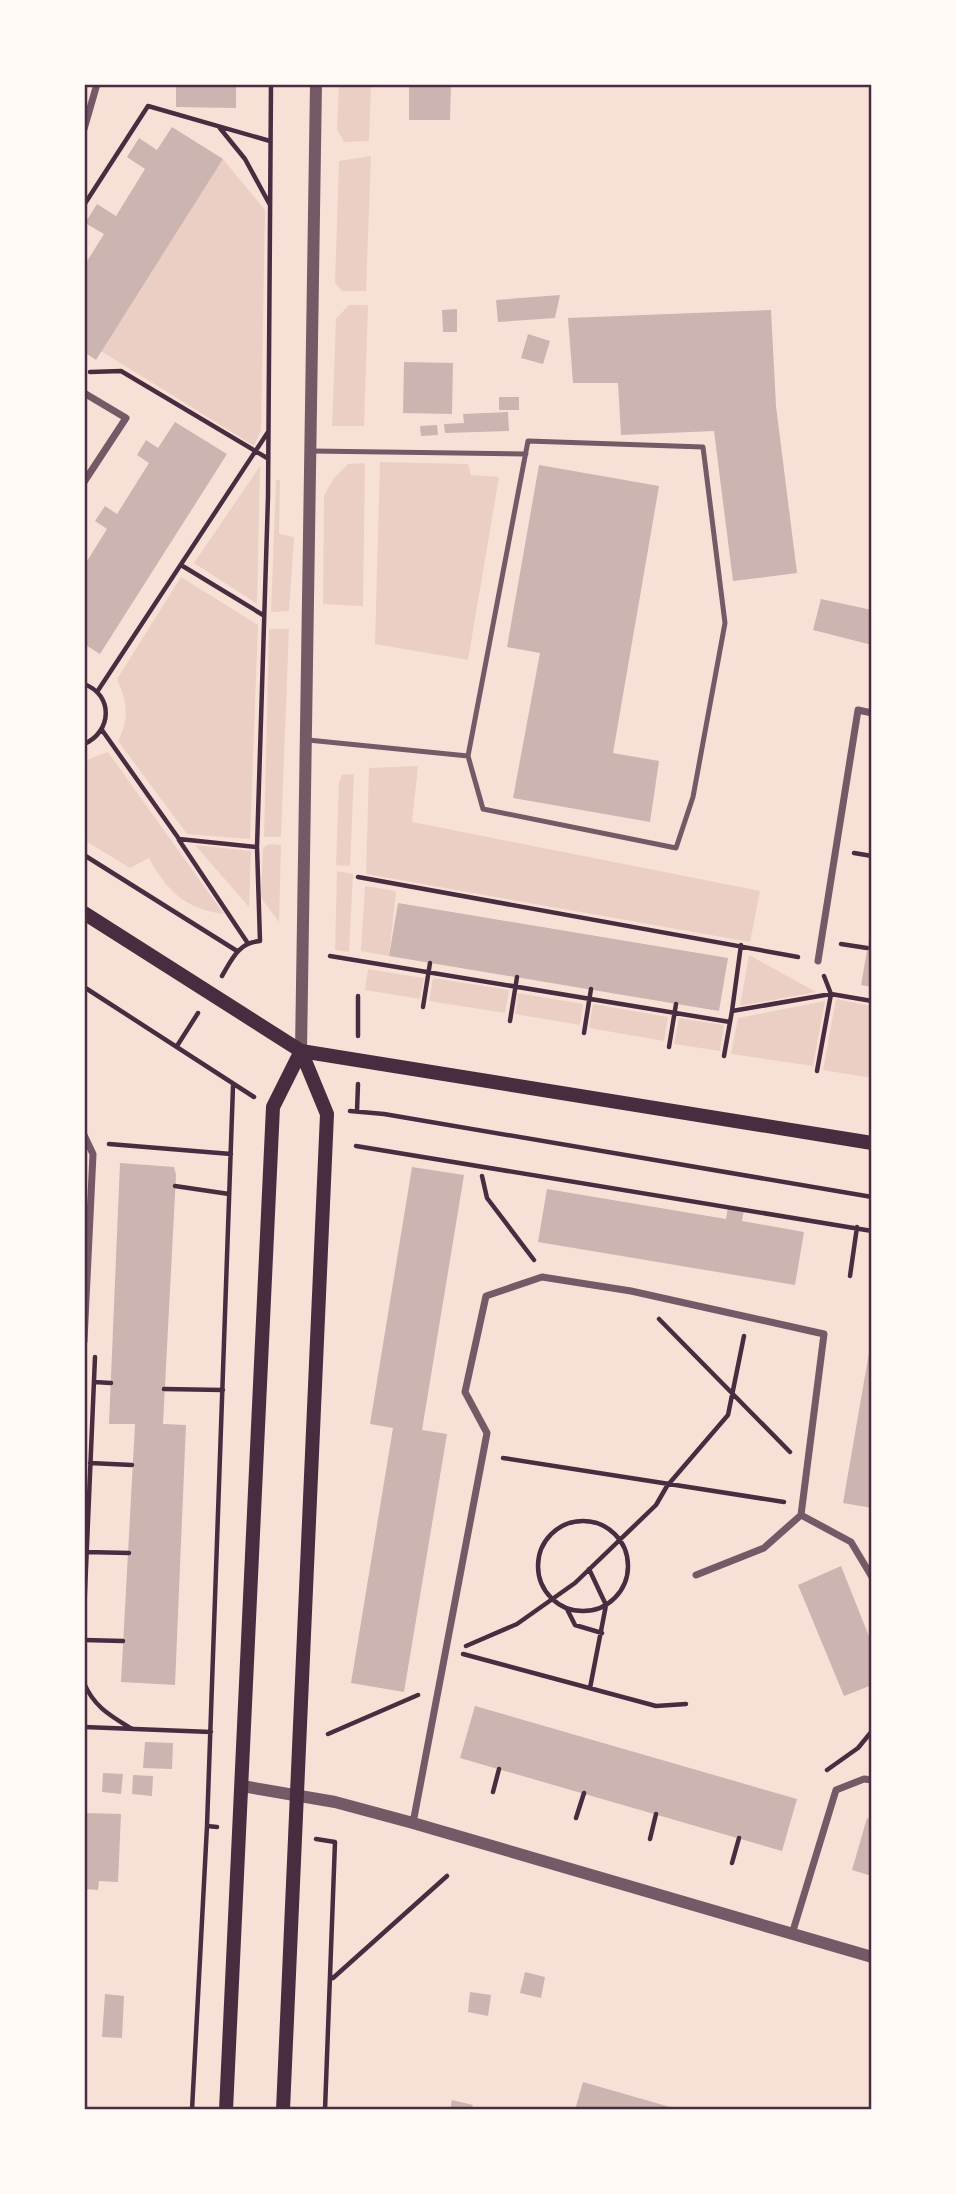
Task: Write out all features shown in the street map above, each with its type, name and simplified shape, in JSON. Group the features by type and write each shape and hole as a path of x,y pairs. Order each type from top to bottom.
{"main road":[{"path":"84,913 301,1051 872,1143"},
{"path":"226,2110 273,1107 301,1051"},
{"path":"283,2110 327,1114 301,1051"}],"street":[{"path":"84,129 97,84"},
{"path":"301,1051 316,84"},
{"path":"84,393 126,418 84,482"},
{"path":"818,961 858,710 872,713"},
{"path":"84,1135 93,1154 84,1341"},
{"path":"413,1823 487,1433 465,1392 486,1296 542,1277 631,1291 824,1334 802,1515 764,1548 696,1575"},
{"path":"802,1515 851,1542 872,1577"},
{"path":"792,1934 836,1790 864,1779 872,1780"},
{"path":"242,1786 297,1795 413,1823 872,1957"}],"lane":[{"path":"528,441 703,447 725,623 696,784 676,848 482,809 468,756 528,441"},
{"path":"310,451 526,454"},
{"path":"305,740 468,756"}],"path":[{"path":"260,941 257,847 268,459 271,84"},
{"path":"84,205 148,106 270,141"},
{"path":"219,126 244,159 270,205"},
{"path":"84,371 121,371 268,459"},
{"path":"97,692 268,431"},
{"path":"181,565 264,616"},
{"path":"84,684 97,692 105,706 102,730 247,942"},
{"path":"84,744 102,730"},
{"path":"179,839 257,847"},
{"path":"853,853 872,856"},
{"path":"84,855 237,951"},
{"path":"358,877 818,961 831,994 817,1072"},
{"path":"840,944 867,948"},
{"path":"724,1056 741,945"},
{"path":"330,957 730,1022"},
{"path":"423,1007 430,962"},
{"path":"510,1021 517,977"},
{"path":"84,987 233,1086 273,1107"},
{"path":"584,1033 591,989"},
{"path":"732,1011 831,994 872,1000"},
{"path":"669,1047 676,1004"},
{"path":"327,1114 357,1111 384,1114 872,1197"},
{"path":"104,1144 231,1153"},
{"path":"356,1146 872,1231"},
{"path":"482,1176 487,1198 530,1251 542,1277"},
{"path":"175,1186 229,1194"},
{"path":"850,1276 857,1227"},
{"path":"631,1291 806,1469"},
{"path":"328,1734 416,1697 442,1675 466,1645 517,1624 551,1599 589,1569 656,1505 667,1486 729,1415 748,1315"},
{"path":"84,1615 96,1344"},
{"path":"94,1382 111,1383"},
{"path":"164,1389 223,1390"},
{"path":"483,1454 667,1486 803,1505"},
{"path":"90,1463 132,1465"},
{"path":"575,1521 587,1521 610,1530 619,1539 628,1562 627,1575 616,1597 606,1605 580,1612 567,1609 551,1599 543,1589 537,1565 539,1552 552,1532 575,1521"},
{"path":"87,1552 129,1553"},
{"path":"589,1569 606,1605 590,1688"},
{"path":"567,1609 575,1625 602,1633"},
{"path":"84,1640 123,1641"},
{"path":"461,1653 656,1706 686,1704"},
{"path":"84,1683 92,1700 107,1714 133,1729"},
{"path":"84,1727 211,1732"},
{"path":"493,1792 499,1769"},
{"path":"576,1818 584,1793"},
{"path":"650,1839 656,1814"},
{"path":"192,2110 207,1826"},
{"path":"732,1863 739,1838"},
{"path":"332,1979 447,1877"}],"shaded area":[{"path":"339,84 371,84 369,141 344,142 337,129"},
{"path":"371,156 366,291 342,291 335,283 339,161"},
{"path":"223,159 265,210 261,430 254,446 101,351"},
{"path":"349,305 368,305 364,426 332,426 336,319"},
{"path":"380,462 468,464 471,475 499,477 468,660 375,644"},
{"path":"365,463 363,606 323,604 324,496 334,478 348,464"},
{"path":"260,466 257,604 194,563"},
{"path":"276,480 280,480 279,534 294,537 289,611 271,612"},
{"path":"181,577 258,625 250,839 187,834 118,741 126,710 117,679"},
{"path":"269,629 289,629 281,837 264,837"},
{"path":"108,752 224,914 198,908 179,897 163,880 149,858 130,868 84,840 84,761"},
{"path":"418,766 412,822 760,891 750,942 366,874 369,768"},
{"path":"354,774 350,866 336,865 339,783 342,775"},
{"path":"269,844 281,845 279,922 261,898 263,848"},
{"path":"195,845 251,851 249,907"},
{"path":"337,871 353,874 349,952 335,950"},
{"path":"365,886 396,891 389,956 361,951"},
{"path":"749,955 816,992 740,1006"},
{"path":"368,969 424,978 420,999 365,990"},
{"path":"433,978 509,990 505,1013 429,1001"},
{"path":"518,993 583,1004 580,1025 515,1014"},
{"path":"836,999 872,1006 872,1078 823,1070"},
{"path":"825,1001 813,1066 731,1054 738,1018"},
{"path":"593,1004 668,1017 664,1041 589,1028"},
{"path":"679,1018 724,1025 720,1051 674,1044"}],"building":[{"path":"176,84 236,84 236,108 176,107"},
{"path":"409,84 451,84 450,120 409,120"},
{"path":"172,127 223,159 96,360 84,352 84,266 104,234 85,223 97,204 116,216 145,169 127,157 139,138 157,150"},
{"path":"560,295 555,318 498,322 496,300"},
{"path":"457,309 457,332 443,332 442,310"},
{"path":"771,310 776,406 797,573 733,581 714,431 621,435 618,383 573,383 568,318"},
{"path":"528,334 550,341 543,364 521,358"},
{"path":"404,362 453,363 452,414 403,413"},
{"path":"499,397 519,397 519,410 499,410"},
{"path":"508,412 509,431 445,433 444,424 464,423 463,414"},
{"path":"175,422 227,454 100,654 84,644 84,566 107,529 95,521 105,506 117,514 149,463 137,455 146,440 158,448"},
{"path":"437,425 438,435 421,436 420,426"},
{"path":"539,465 659,486 613,753 659,761 650,822 513,798 540,653 507,647"},
{"path":"821,599 872,610 872,645 813,630"},
{"path":"398,903 728,958 719,1011 389,956"},
{"path":"872,928 872,987 861,985"},
{"path":"120,1163 174,1167 176,1175 163,1424 186,1425 175,1685 121,1682 135,1424 109,1424"},
{"path":"412,1167 464,1175 422,1430 447,1434 404,1692 351,1683 393,1428 370,1424"},
{"path":"547,1189 726,1219 728,1207 744,1210 742,1221 804,1232 795,1285 538,1242"},
{"path":"872,1341 872,1508 843,1503"},
{"path":"841,1566 872,1644 872,1685 844,1696 798,1585"},
{"path":"475,1706 797,1799 782,1851 460,1758"},
{"path":"145,1742 173,1743 172,1769 143,1768"},
{"path":"103,1773 123,1774 121,1794 102,1792"},
{"path":"133,1775 153,1776 152,1796 132,1794"},
{"path":"121,1814 118,1882 99,1881 98,1890 84,1889 84,1815"},
{"path":"867,1818 872,1820 872,1876 852,1870"},
{"path":"525,1972 545,1977 541,1998 520,1993"},
{"path":"470,1992 491,1995 488,2016 468,2012"},
{"path":"105,1994 124,1996 122,2038 102,2037"},
{"path":"583,2082 677,2109 677,2110 575,2110"},
{"path":"452,2100 473,2105 471,2110 450,2110"}]}
